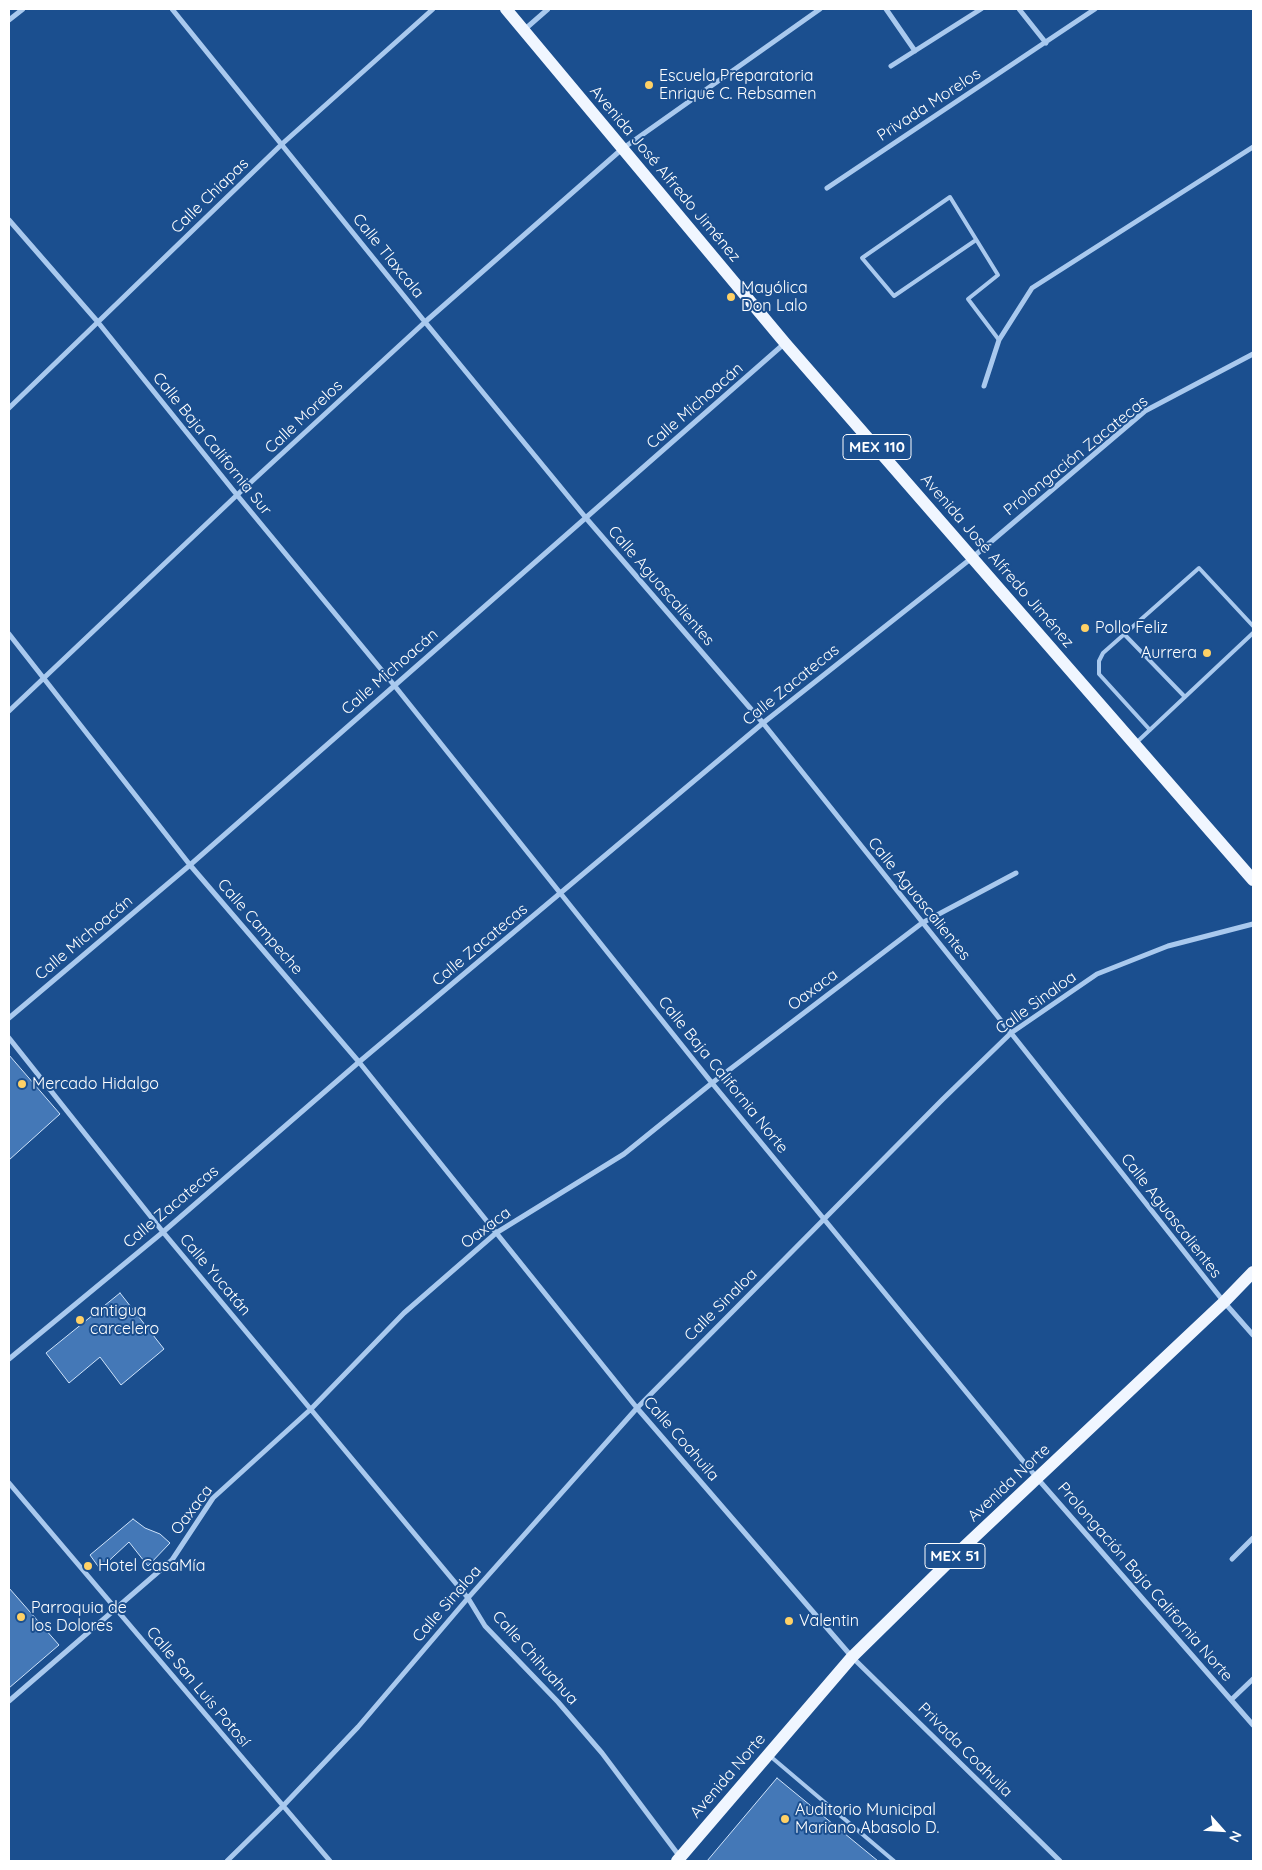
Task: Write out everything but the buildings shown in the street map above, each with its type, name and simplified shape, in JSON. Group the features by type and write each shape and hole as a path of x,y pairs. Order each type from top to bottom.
{"main road":[{"name":"Avenida José Alfredo Jiménez","path":"506,9 785,343 1253,880"},
{"name":"Avenida Norte","path":"679,1859 852,1657 1037,1478 1224,1302 1253,1272"}],"street":[{"path":"9,20 23,9"},
{"name":"Calle Tlaxcala","path":"172,9 586,518"},
{"name":"Calle Chiapas","path":"9,408 282,144 433,9"},
{"path":"523,31 548,9"},
{"name":"Calle Morelos","path":"9,711 237,495 425,322 622,149 820,9"},
{"path":"886,9 915,50"},
{"path":"890,66 981,9"},
{"path":"1019,9 1046,43"},
{"name":"Privada Morelos","path":"826,188 1096,9"},
{"path":"984,386 999,340 1032,288 1253,147"},
{"name":"Calle Baja California Sur","path":"9,220 98,321 237,495 394,685"},
{"name":"Calle Michoacán","path":"9,1018 190,865 785,343"},
{"name":"Prolongación Zacatecas","path":"973,557 1145,411 1253,354"},
{"name":"Calle Aguascalientes","path":"586,518 763,723 1224,1302 1253,1335"},
{"name":"Calle Zacatecas","path":"9,1360 162,1232 359,1062 763,723 973,557"},
{"name":"Calle Campeche","path":"9,634 190,865 359,1062 496,1233"},
{"name":"Calle Baja California Norte","path":"394,685 712,1083 1037,1478"},
{"name":"Oaxaca","path":"9,1701 172,1560 213,1498 311,1409 404,1313 496,1233 624,1154 712,1083 922,923 1016,873"},
{"name":"Calle Sinaloa","path":"227,1861 283,1806 358,1727 468,1598 638,1408 943,1099 1011,1033 1097,974 1168,946 1253,924"},
{"name":"Calle Yucatán","path":"9,1038 162,1232 311,1409"},
{"name":"Calle Coahuila","path":"496,1233 638,1408 852,1657"},
{"name":"Calle Chihuahua","path":"311,1409 468,1598 485,1626 558,1702 602,1753 679,1859"},
{"name":"Prolongación Baja California Norte","path":"1037,1478 1253,1725"},
{"name":"Calle San Luis Potosí","path":"9,1483 330,1861"},
{"path":"1232,1559 1253,1538"},
{"name":"Privada Coahuila","path":"852,1657 1060,1861"},
{"path":"1231,1700 1253,1679"}],"lane":[{"path":"976,240 894,296 862,258 950,197 998,275 968,299 999,340"},
{"path":"1150,730 1099,674 1099,661 1103,653 1199,568 1253,626"},
{"path":"1135,744 1253,633"},
{"path":"1124,634 1185,697"},
{"path":"768,1754 894,1861"}],"place":[{"name":"Escuela Preparatoria Enrique C. Rebsamen","path":"649,85"},
{"name":"Mayólica Don Lalo","path":"731,297"},
{"name":"Pollo Feliz","path":"1085,628"},
{"name":"Aurrera","path":"1207,653"},
{"name":"Mercado Hidalgo","path":"22,1084"},
{"name":"antigua carcelero","path":"80,1320"},
{"name":"Hotel CasaMía","path":"88,1566"},
{"name":"Parroquia de los Dolores","path":"21,1617"},
{"name":"Valentin","path":"789,1621"},
{"name":"Auditorio Municipal Mariano Abasolo D.","path":"785,1819"}]}
